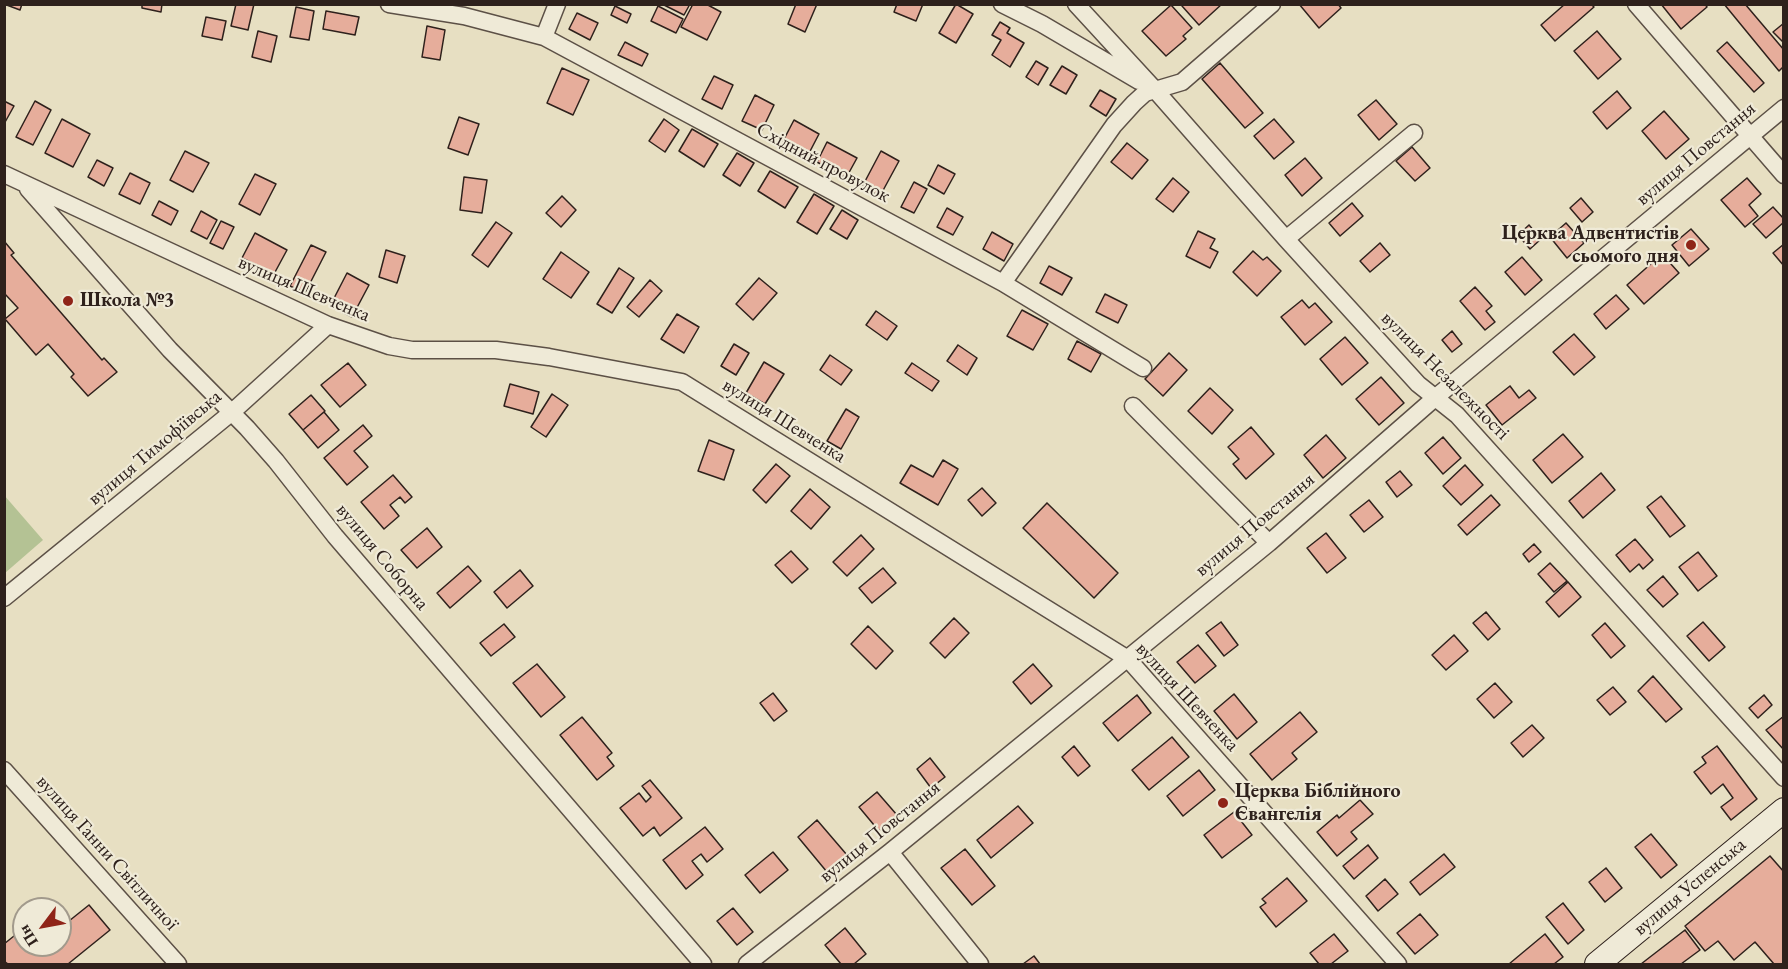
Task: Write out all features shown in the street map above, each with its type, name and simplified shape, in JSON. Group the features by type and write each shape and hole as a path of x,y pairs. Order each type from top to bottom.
{"street":[{"name":"Східний провулок","path":"389,4 464,16 544,37 1003,283 1143,368"},
{"path":"544,37 557,4"},
{"path":"1002,4 1042,24 1156,91"},
{"name":"вулиця Незалежності","path":"1076,4 1418,384 1457,415 1784,778"},
{"path":"1003,283 1114,125 1134,103 1145,93 1182,82 1272,4"},
{"path":"1636,4 1784,175"},
{"name":"вулиця Повстання","path":"747,964 890,852 1269,543 1436,397 1784,108"},
{"path":"1286,238 1414,133"},
{"name":"вулиця Шевченка","path":"4,174 328,326 389,346 412,350 496,350 549,357 682,382 1128,659 1398,964"},
{"name":"вулиця Соборна","path":"23,183 170,350 276,460 335,536 703,964"},
{"name":"вулиця Тимофіївська","path":"4,598 231,413 328,326"},
{"path":"1133,406 1269,543"},
{"name":"вулиця Ганни Світличної","path":"4,770 178,964"},
{"name":"вулиця Успенська","path":"1597,964 1784,810"},
{"path":"890,852 980,964"}],"green space":[{"path":"4,495 43,540 5,573 4,573"}],"building":[{"path":"4,4 22,4 20,10"},
{"path":"142,4 162,4 161,12 142,8"},
{"path":"236,4 254,4 248,30 231,26"},
{"path":"662,4 690,4 684,15"},
{"path":"693,4 706,4 721,12 707,40 681,27"},
{"path":"796,4 817,4 805,32 788,24"},
{"path":"897,4 923,4 916,21 894,12"},
{"path":"956,4 973,14 956,43 939,33"},
{"path":"1184,4 1222,4 1199,25 1182,6"},
{"path":"1299,4 1338,4 1341,8 1319,28"},
{"path":"1565,4 1591,4 1594,7 1555,41 1541,25"},
{"path":"1661,4 1705,4 1707,7 1681,29"},
{"path":"1724,4 1745,4 1784,50 1784,66 1779,71"},
{"path":"1171,5 1192,28 1183,36 1186,39 1166,56 1142,31"},
{"path":"615,6 631,14 627,23 611,15"},
{"path":"658,6 683,19 676,33 651,21"},
{"path":"296,7 314,11 309,40 290,37"},
{"path":"326,11 359,17 355,35 323,29"},
{"path":"577,13 598,23 590,40 569,29"},
{"path":"206,17 226,21 222,40 202,36"},
{"path":"1000,22 1010,28 1007,33 1024,43 1010,67 992,55 1001,40 992,35"},
{"path":"1784,23 1784,43 1773,32"},
{"path":"427,26 445,30 440,60 422,57"},
{"path":"258,31 277,36 271,62 252,57"},
{"path":"1597,31 1621,59 1598,79 1574,51"},
{"path":"625,42 648,54 642,66 618,55"},
{"path":"1727,42 1764,83 1754,92 1717,51"},
{"path":"1036,61 1048,68 1038,85 1026,77"},
{"path":"1220,63 1263,113 1245,128 1202,79"},
{"path":"1062,66 1077,75 1066,94 1050,85"},
{"path":"562,68 589,80 573,115 547,103"},
{"path":"714,76 733,85 722,109 702,99"},
{"path":"1100,90 1116,99 1106,116 1090,106"},
{"path":"1617,91 1631,108 1607,129 1593,112"},
{"path":"755,95 774,105 762,130 742,121"},
{"path":"1376,100 1397,124 1379,140 1358,115"},
{"path":"4,101 14,106 4,124"},
{"path":"35,101 51,110 33,145 16,137"},
{"path":"1664,111 1689,139 1666,159 1642,131"},
{"path":"459,117 479,124 468,155 448,148"},
{"path":"62,119 90,134 73,167 45,153"},
{"path":"664,119 679,130 665,152 649,141"},
{"path":"1274,119 1294,142 1274,159 1254,136"},
{"path":"794,120 819,134 807,157 782,143"},
{"path":"692,129 718,144 704,167 679,151"},
{"path":"827,142 857,158 846,178 817,162"},
{"path":"1127,143 1148,160 1132,179 1111,162"},
{"path":"1412,147 1430,168 1415,181 1396,161"},
{"path":"185,151 209,163 193,192 170,180"},
{"path":"881,151 899,161 880,196 862,187"},
{"path":"737,153 754,163 740,186 723,175"},
{"path":"1305,158 1322,178 1302,196 1285,175"},
{"path":"97,160 113,168 104,186 88,177"},
{"path":"938,165 955,174 944,194 928,185"},
{"path":"770,171 798,187 785,208 758,191"},
{"path":"130,173 150,183 140,204 119,194"},
{"path":"255,174 276,184 260,215 239,204"},
{"path":"464,177 487,180 482,213 460,210"},
{"path":"1173,178 1189,192 1173,212 1156,199"},
{"path":"1747,178 1761,194 1749,205 1758,216 1745,227 1721,200"},
{"path":"914,182 927,189 914,213 901,207"},
{"path":"814,194 834,206 817,234 797,222"},
{"path":"562,196 576,210 561,227 546,213"},
{"path":"1581,198 1593,212 1582,222 1570,208"},
{"path":"159,201 178,211 171,225 152,215"},
{"path":"1352,203 1363,216 1340,236 1329,223"},
{"path":"1773,207 1784,222 1766,238 1753,224"},
{"path":"947,208 963,217 953,235 937,227"},
{"path":"842,210 858,220 847,239 830,229"},
{"path":"201,211 217,220 207,239 191,231"},
{"path":"221,221 234,227 223,249 210,243"},
{"path":"496,222 512,233 488,267 472,255"},
{"path":"1566,223 1584,243 1567,258 1550,237"},
{"path":"1529,225 1541,239 1530,249 1518,235"},
{"path":"1691,229 1709,249 1689,266 1672,245"},
{"path":"1198,231 1215,239 1210,248 1218,252 1210,268 1186,256"},
{"path":"992,232 1013,244 1004,261 983,249"},
{"path":"255,233 287,250 274,274 242,258"},
{"path":"4,241 14,253 11,255 102,360 104,358 117,372 88,396 71,377 74,374 48,344 36,355 5,319 18,308 4,293"},
{"path":"1380,243 1390,255 1370,272 1360,261"},
{"path":"1784,244 1784,266 1773,253"},
{"path":"311,245 326,252 305,293 290,286"},
{"path":"386,250 405,256 397,283 379,277"},
{"path":"1253,251 1263,260 1267,257 1281,271 1257,296 1233,272"},
{"path":"561,252 589,272 571,298 543,279"},
{"path":"1662,254 1679,273 1644,304 1627,285"},
{"path":"1522,257 1542,280 1525,295 1505,272"},
{"path":"1049,266 1072,278 1062,295 1040,283"},
{"path":"619,268 634,278 612,313 597,304"},
{"path":"347,273 369,285 352,317 330,306"},
{"path":"759,278 777,293 753,320 736,304"},
{"path":"650,280 662,291 639,317 627,307"},
{"path":"1475,287 1492,306 1486,311 1495,322 1485,330 1460,301"},
{"path":"1105,294 1127,305 1118,323 1096,312"},
{"path":"1616,295 1629,309 1606,329 1594,314"},
{"path":"1302,300 1309,308 1315,303 1332,322 1305,345 1281,317"},
{"path":"1022,310 1048,324 1033,350 1007,336"},
{"path":"876,311 897,326 887,340 866,325"},
{"path":"677,314 699,327 684,353 661,339"},
{"path":"1452,331 1462,344 1452,352 1442,340"},
{"path":"1574,334 1595,357 1574,375 1553,352"},
{"path":"1345,337 1368,363 1342,385 1320,359"},
{"path":"1077,341 1101,354 1091,372 1068,359"},
{"path":"734,344 749,353 736,375 721,366"},
{"path":"958,345 977,358 967,375 947,361"},
{"path":"1169,353 1187,370 1163,396 1145,379"},
{"path":"830,355 852,370 841,385 820,370"},
{"path":"764,362 784,374 765,404 746,393"},
{"path":"348,363 366,385 340,407 321,385"},
{"path":"912,363 939,381 932,391 905,373"},
{"path":"1381,377 1404,403 1379,425 1356,399"},
{"path":"510,384 539,392 533,414 504,406"},
{"path":"1510,386 1519,398 1529,390 1536,398 1502,425 1486,405"},
{"path":"1210,388 1233,410 1212,434 1188,411"},
{"path":"552,394 568,405 546,437 531,427"},
{"path":"311,395 325,411 303,430 289,414"},
{"path":"846,409 859,417 841,449 827,441"},
{"path":"324,412 339,430 318,448 303,430"},
{"path":"363,425 372,436 354,451 368,467 347,485 324,458"},
{"path":"1251,427 1274,454 1246,479 1233,464 1239,459 1228,447"},
{"path":"1563,434 1583,457 1552,483 1533,460"},
{"path":"1326,435 1346,458 1323,478 1304,455"},
{"path":"1443,437 1461,458 1443,474 1425,453"},
{"path":"709,440 734,450 724,480 698,471"},
{"path":"943,460 958,469 938,505 900,483 911,465 933,477"},
{"path":"776,464 790,476 766,503 753,490"},
{"path":"1465,465 1483,485 1461,505 1443,486"},
{"path":"1400,471 1412,485 1397,497 1386,482"},
{"path":"1601,473 1615,490 1583,518 1569,501"},
{"path":"393,475 412,497 405,503 400,497 390,505 399,516 384,529 361,502"},
{"path":"982,488 996,503 982,516 968,500"},
{"path":"810,489 830,507 811,529 791,511"},
{"path":"1491,495 1500,505 1467,535 1458,525"},
{"path":"1661,496 1685,526 1670,537 1647,507"},
{"path":"1369,500 1383,517 1364,532 1350,515"},
{"path":"1047,503 1118,573 1094,598 1023,528"},
{"path":"427,528 442,547 417,568 401,550"},
{"path":"1326,533 1346,558 1327,573 1307,548"},
{"path":"861,535 874,549 847,576 833,562"},
{"path":"1635,539 1653,560 1643,569 1639,564 1630,572 1616,555"},
{"path":"1534,544 1541,552 1529,562 1523,554"},
{"path":"791,551 808,569 792,583 775,565"},
{"path":"1698,552 1717,576 1698,591 1679,567"},
{"path":"1550,563 1567,581 1554,592 1538,574"},
{"path":"468,566 481,581 450,608 437,593"},
{"path":"883,568 896,583 872,603 859,588"},
{"path":"520,570 533,586 507,608 494,592"},
{"path":"1663,576 1678,594 1663,607 1647,590"},
{"path":"1568,582 1581,597 1559,617 1546,602"},
{"path":"1486,612 1500,629 1488,640 1473,623"},
{"path":"954,618 969,633 945,658 930,643"},
{"path":"1221,622 1238,645 1224,656 1206,633"},
{"path":"1703,622 1725,647 1709,661 1687,636"},
{"path":"1605,623 1625,646 1611,658 1592,635"},
{"path":"504,624 515,637 491,656 480,643"},
{"path":"868,626 893,651 876,669 851,644"},
{"path":"1454,635 1468,651 1446,670 1432,655"},
{"path":"1198,645 1216,666 1195,683 1177,662"},
{"path":"537,664 565,697 541,717 513,683"},
{"path":"1033,664 1052,686 1031,704 1013,682"},
{"path":"1653,676 1682,709 1666,722 1638,691"},
{"path":"1495,683 1512,702 1494,718 1477,699"},
{"path":"1613,687 1626,702 1610,715 1597,700"},
{"path":"773,693 787,711 774,721 760,703"},
{"path":"1234,694 1257,722 1237,739 1214,711"},
{"path":"1137,695 1151,713 1118,741 1103,723"},
{"path":"1764,695 1772,705 1758,718 1749,708"},
{"path":"1300,712 1317,732 1292,753 1297,759 1272,780 1250,754"},
{"path":"1784,716 1784,750 1766,730"},
{"path":"582,717 612,753 607,757 614,766 597,780 560,735"},
{"path":"1532,725 1544,738 1523,757 1511,743"},
{"path":"1172,737 1189,757 1149,790 1132,770"},
{"path":"1074,746 1090,766 1078,776 1062,757"},
{"path":"1717,746 1757,799 1731,820 1721,807 1733,798 1723,784 1711,794 1694,772 1706,763 1702,757"},
{"path":"930,758 945,777 931,788 917,769"},
{"path":"1199,770 1215,790 1183,816 1167,796"},
{"path":"650,780 682,818 660,836 654,827 643,836 620,808 639,793 646,802 651,797 642,786"},
{"path":"877,792 897,815 879,831 859,807"},
{"path":"1360,800 1373,814 1351,832 1357,839 1337,856 1317,832 1337,815 1339,818"},
{"path":"1018,806 1033,823 991,858 977,840"},
{"path":"1234,812 1252,835 1222,858 1204,835"},
{"path":"817,820 847,855 827,872 798,837"},
{"path":"705,827 723,849 707,862 701,854 692,861 703,875 686,889 663,860"},
{"path":"1651,834 1677,865 1661,878 1635,847"},
{"path":"1368,845 1378,858 1354,879 1343,866"},
{"path":"965,849 995,886 972,905 941,868"},
{"path":"773,852 788,870 760,893 745,875"},
{"path":"1444,854 1455,867 1420,895 1410,882"},
{"path":"1770,856 1784,872 1784,964 1774,964 1755,942 1734,960 1718,941 1705,951 1685,926"},
{"path":"1606,868 1622,888 1605,902 1589,882"},
{"path":"1287,878 1307,901 1276,927 1260,907 1266,903 1262,899"},
{"path":"1385,879 1398,894 1378,911 1366,896"},
{"path":"1563,903 1584,930 1568,944 1546,917"},
{"path":"89,905 110,930 68,964 8,964 4,961 4,944 12,938 12,957 72,957 72,919"},
{"path":"733,908 753,932 737,945 717,921"},
{"path":"1420,914 1438,935 1415,954 1397,933"},
{"path":"845,928 866,954 854,964 841,964 825,945"},
{"path":"1685,930 1700,950 1681,964 1641,964"},
{"path":"1334,934 1348,951 1331,964 1319,964 1310,953"},
{"path":"1545,934 1563,957 1554,964 1509,964"},
{"path":"1034,956 1040,964 1023,964"}],"place":[{"name":"Церква Адвентистів сьомого дня","path":"1691,245"},
{"name":"Школа №3","path":"68,301"},
{"name":"Церква Біблійного Євангелія","path":"1223,803"}]}
